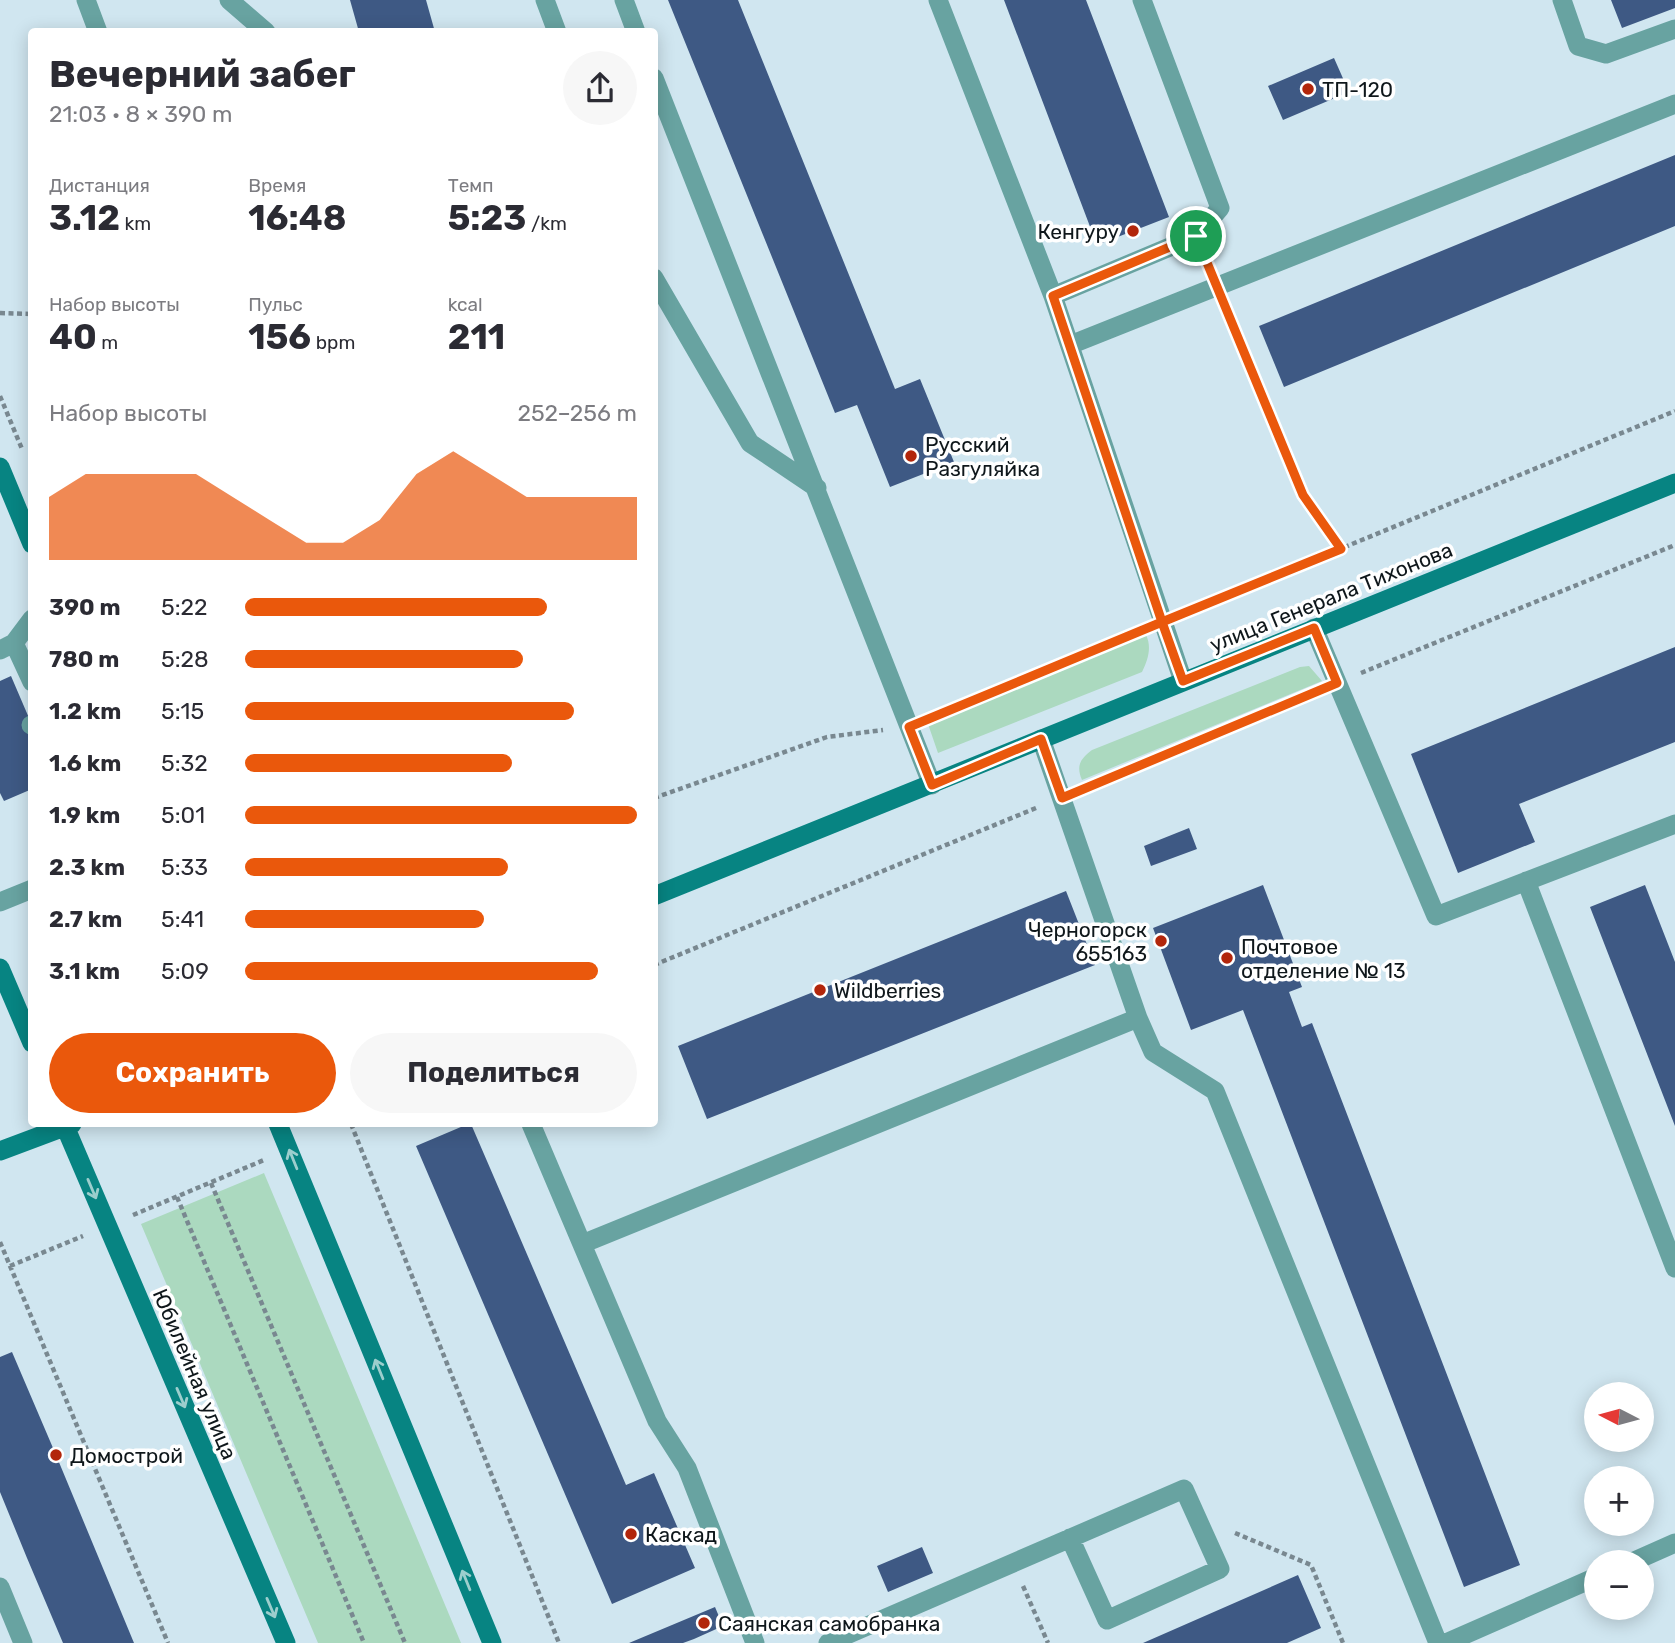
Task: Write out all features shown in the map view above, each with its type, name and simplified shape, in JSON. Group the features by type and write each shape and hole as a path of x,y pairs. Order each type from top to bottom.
{"main road":[{"path":"0,467 28,534"},
{"name":"улица Генерала Тихонова","path":"658,894 1675,482"},
{"path":"0,968 28,1034"},
{"path":"0,1151 60,1127"},
{"name":"Юбилейная улица","path":"68,1127 107,1226 286,1643"},
{"path":"281,1131 492,1643"}],"lane":[{"path":"86,0 96,28"},
{"path":"229,0 261,28"},
{"path":"545,0 556,28"},
{"path":"624,0 634,28"},
{"path":"938,0 1053,296 1183,681"},
{"path":"1053,296 1196,236 1220,208 1142,0"},
{"path":"1562,0 1578,46 1606,54 1675,29"},
{"path":"658,88 932,785"},
{"path":"1070,345 1675,104"},
{"path":"658,285 750,443 817,488"},
{"path":"28,623 7,646 28,676"},
{"path":"1314,628 1436,916 1675,824"},
{"path":"1041,739 1138,1018 1153,1052 1215,1091 1437,1643"},
{"path":"1526,881 1675,1268"},
{"path":"0,902 28,891"},
{"path":"582,1244 1138,1018"},
{"path":"532,1127 657,1421 687,1468 755,1643"},
{"path":"828,1643 1070,1538 1184,1489 1220,1569 1107,1620 1070,1538"},
{"path":"1654,1552 1675,1543"},
{"path":"1446,1643 1584,1582"},
{"path":"0,1587 23,1643"}],"path":[{"path":"1217,286 1303,495 1341,549"},
{"path":"0,313 28,314"},
{"path":"0,396 26,459"},
{"path":"658,797 827,737 909,727 1675,411"},
{"path":"658,963 1675,545"},
{"path":"352,1127 559,1643"},
{"path":"10,1266 263,1161 281,1131"},
{"path":"211,1182 405,1643"},
{"path":"177,1197 364,1643"},
{"path":"0,1242 168,1643"},
{"path":"1196,1516 1311,1565 1343,1643"},
{"path":"1013,1563 1048,1643"}],"green space":[{"path":"1146,635 1148,654 1142,672 938,753 928,724"},
{"path":"1309,666 1322,681 1082,780 1080,763 1092,750 1300,667"},
{"path":"264,1173 461,1643 318,1643 141,1224"}],"building":[{"path":"350,0 426,0 434,28 358,28"},
{"path":"668,0 738,0 895,389 920,379 954,462 890,487 857,405 835,413"},
{"path":"1004,0 1086,0 1169,217 1097,245"},
{"path":"1611,0 1675,0 1675,8 1622,28"},
{"name":"ТП-120","path":"1334,58 1349,92 1283,120 1268,86"},
{"path":"1675,155 1675,226 1284,387 1259,326"},
{"path":"1675,647 1675,742 1519,804 1535,842 1458,873 1411,754"},
{"path":"11,676 28,716 28,791 4,801 0,793 0,681"},
{"path":"1189,828 1197,849 1151,866 1144,846"},
{"path":"1263,885 1302,987 1289,992 1302,1027 1312,1023 1520,1565 1464,1587 1243,1010 1191,1030 1153,928"},
{"path":"1645,885 1675,962 1675,1126 1590,907"},
{"path":"1066,891 1095,965 707,1119 678,1046"},
{"path":"461,1127 472,1127 626,1485 654,1473 695,1568 612,1604 416,1146"},
{"path":"12,1352 134,1643 63,1643 27,1558 0,1492 0,1357"},
{"path":"922,1547 933,1573 888,1592 877,1566"},
{"path":"1298,1575 1321,1628 1287,1643 1143,1643"},
{"path":"715,1607 723,1626 694,1639 683,1643 629,1643"}],"place":[{"name":"ТП-120","path":"1308,89"},
{"name":"Кенгуру","path":"1133,231"},
{"name":"Русский Разгуляйка","path":"911,456"},
{"name":"Черногорск 655163","path":"1161,941"},
{"name":"Почтовое отделение № 13","path":"1227,958"},
{"name":"Wildberries","path":"820,990"},
{"name":"Домострой","path":"56,1455"},
{"name":"Каскад","path":"631,1534"},
{"name":"Саянская самобранка","path":"704,1623"}],"route":[{"path":"1196,236 1053,296 1162,622 909,727 932,785 1041,739 1062,798 1337,683 1314,628 1183,681 1162,622 1341,549 1303,495 1196,236"}]}
